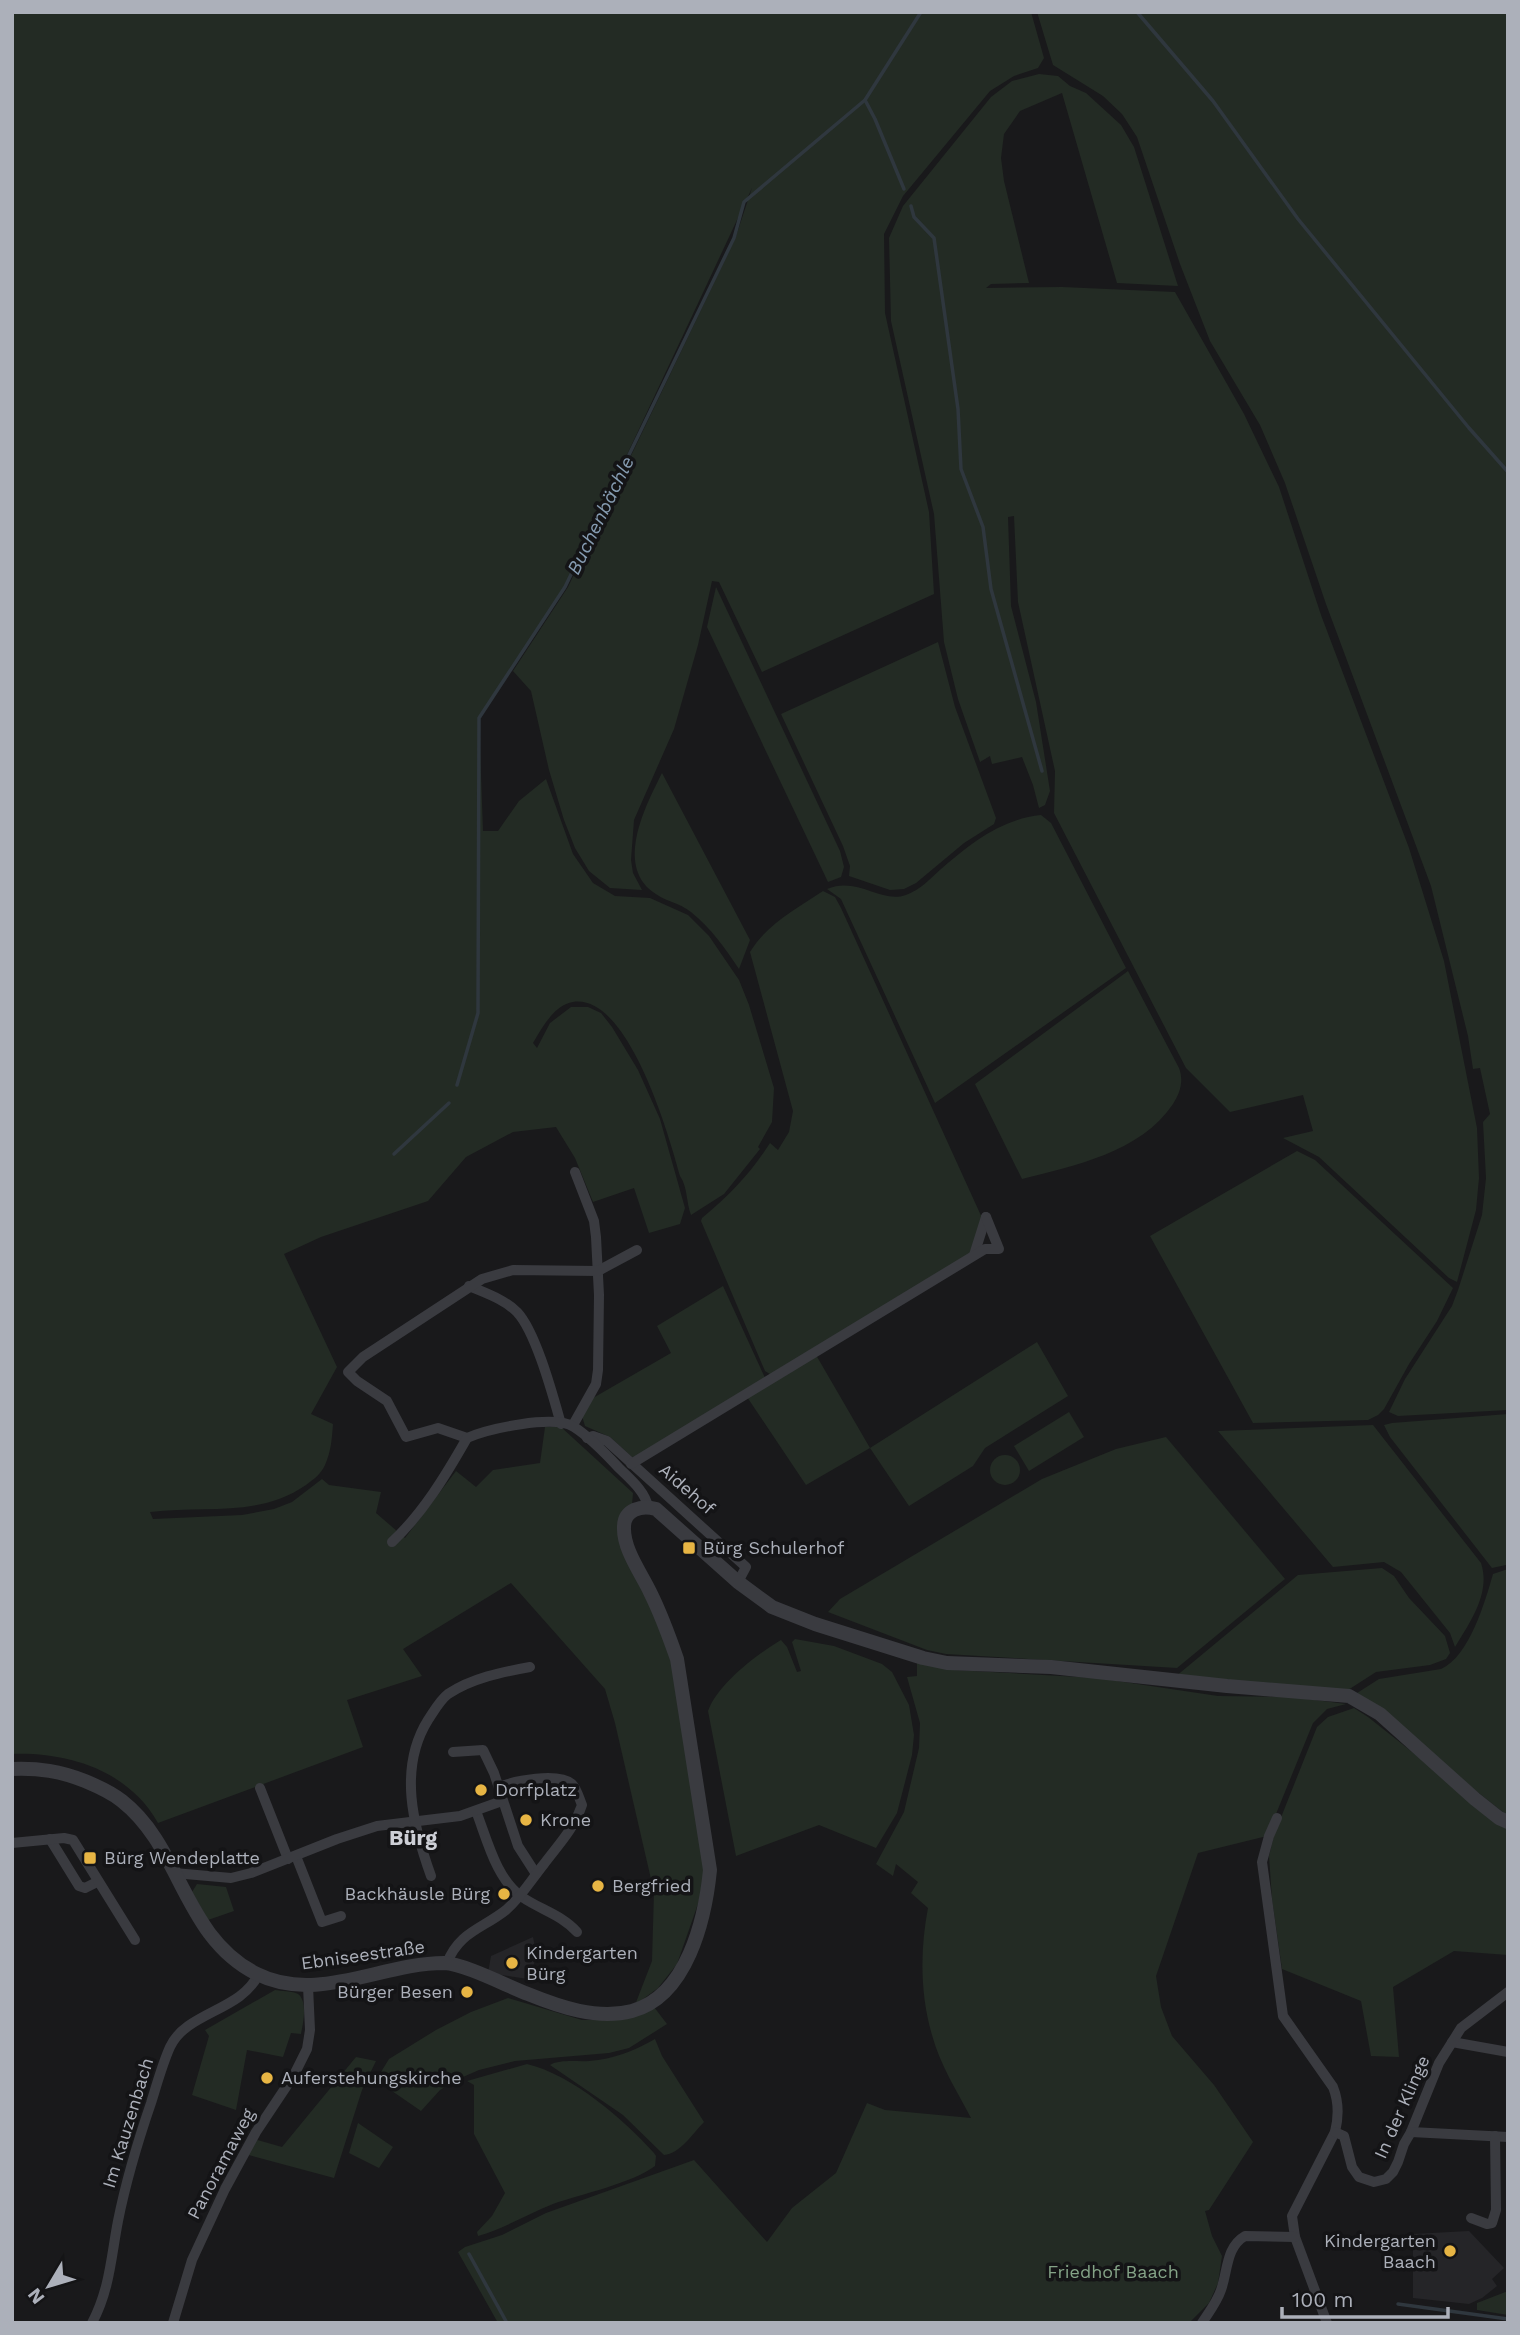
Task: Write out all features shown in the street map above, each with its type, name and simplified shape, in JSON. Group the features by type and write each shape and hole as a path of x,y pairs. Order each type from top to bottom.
{"street":[{"path":"567,1424 596,1384 598,1348 598,1271 594,1221 575,1172"},
{"path":"567,1424 527,1423 502,1426 467,1438 438,1429 406,1437 387,1401 348,1372 363,1357 469,1286 500,1272 598,1271 637,1250"},
{"path":"631,1464 974,1255"},
{"path":"469,1286 497,1297 517,1312 567,1424 587,1438 642,1492 648,1507 656,1509 772,1607 923,1658 947,1663 1051,1667 1349,1696 1380,1714 1475,1799 1508,1822"},
{"name":"Aidehof","path":"587,1438 593,1436 607,1441 746,1567 738,1581"},
{"path":"392,1542 409,1527 451,1467 467,1438"},
{"name":"Ebniseestraße","path":"12,1769 55,1771 98,1786 123,1801 158,1843 210,1937 225,1952 258,1975 279,1982 308,1986 389,1972 415,1964 447,1963 562,2007 607,2013 631,2011 653,2000 674,1980 687,1959 708,1889 709,1852 677,1659 668,1630 634,1559 624,1529 629,1513 648,1507"},
{"path":"431,1876 415,1821 411,1790 415,1746 435,1708 446,1695 488,1676 530,1667"},
{"path":"453,1752 483,1750 499,1787 518,1846 536,1874"},
{"path":"447,1963 453,1949 468,1933 504,1911 521,1896 568,1834 582,1805 571,1784 556,1780 529,1779 499,1787"},
{"path":"261,1788 323,1922 341,1916"},
{"path":"174,1873 231,1878 377,1826 460,1815 502,1801"},
{"path":"476,1811 507,1881 521,1896 563,1919 577,1932"},
{"path":"1277,1818 1262,1862 1283,2016 1333,2087 1339,2117 1335,2132 1292,2216 1295,2237 1327,2323"},
{"path":"12,1843 64,1838 73,1840 135,1940"},
{"path":"50,1839 79,1886 85,1888 97,1882"},
{"name":"Im Kauzenbach","path":"92,2323 105,2295 118,2219 138,2141 171,2044 183,2030 244,1994 258,1975"},
{"name":"Panoramaweg","path":"173,2323 192,2260 225,2189 307,2049 310,2030 308,1986"},
{"name":"In der Klinge","path":"1335,2132 1345,2136 1352,2167 1359,2177 1374,2182 1386,2179 1393,2172 1429,2084 1461,2028 1508,1992"},
{"path":"1452,2042 1508,2052"},
{"path":"1411,2132 1508,2137"},
{"path":"1471,2218 1487,2224 1492,2223 1496,2210 1494,2136"},
{"path":"1202,2323 1215,2304 1230,2255 1238,2240 1245,2236 1295,2237"}],"shaded area":[{"name":"Kindergarten Bürg","path":"533,1937 537,1956 528,1979 488,1973 491,1956"},
{"name":"Kindergarten Baach","path":"1469,2231 1504,2268 1492,2279 1497,2286 1469,2304 1413,2298 1413,2234"}],"green space":[{"path":"12,12 1031,12 1044,58 1038,68 1014,76 990,91 903,196 884,234 885,313 929,512 934,594 762,672 719,582 712,581 698,645 674,729 634,820 631,860 633,873 642,890 610,888 589,871 575,848 564,820 549,770 531,691 513,671 568,587 735,239 752,188 565,587 479,718 483,831 498,831 519,801 546,779 573,854 593,883 615,896 650,898 688,915 709,936 739,980 774,1088 772,1122 758,1147 760,1149 724,1194 691,1215 684,1185 656,1101 628,1042 611,1020 593,1005 573,1002 566,1004 549,1018 533,1043 537,1048 550,1023 571,1007 588,1007 601,1013 638,1070 660,1119 685,1208 680,1224 649,1233 634,1188 593,1202 575,1158 556,1127 513,1132 466,1157 428,1201 321,1237 284,1254 337,1367 311,1414 333,1424 330,1450 323,1468 306,1485 269,1502 231,1508 150,1512 153,1519 242,1515 274,1509 292,1502 322,1479 329,1485 381,1492 376,1513 405,1538 456,1471 476,1487 493,1470 540,1463 545,1427 561,1427 633,1493 632,1505 620,1520 673,1660 705,1866 699,1901 677,1964 658,1988 635,2005 652,1961 654,1892 615,1723 605,1689 511,1583 403,1649 422,1676 347,1700 363,1747 158,1823 146,1805 131,1790 95,1768 55,1757 12,1754"},
{"path":"1037,12 1508,12 1508,1410 1398,1416 1389,1412 1405,1379 1452,1306 1482,1215 1486,1178 1483,1122 1490,1114 1480,1068 1473,1069 1468,1036 1431,886 1326,604 1285,483 1260,425 1210,341 1180,264 1137,137 1122,114 1103,96 1053,65"},
{"path":"1039,74 1058,76 1070,86 1086,93 1121,125 1134,147 1178,286 1117,283 1062,93 1020,111 1004,134 1001,158 1004,181 1029,283 991,284 986,288 1062,287 1175,292 1244,414 1279,487 1321,615 1409,848 1444,961 1477,1128 1479,1178 1476,1210 1457,1282 1449,1278 1319,1157 1283,1138 1313,1131 1303,1095 1230,1112 1186,1068 1054,813 1055,771 1018,602 1014,516 1008,517 1011,606 1036,702 1050,791 1045,805 1039,808 1022,757 992,764 990,756 980,762 958,699 944,642 934,514 891,321 889,238 903,206 991,97 1012,81"},
{"path":"716,587 840,851 844,867 841,877 828,882 707,627"},
{"path":"938,642 955,707 996,818 994,824 964,843 916,883 904,889 890,890 849,876 850,866 843,846 781,714"},
{"path":"662,773 750,940 739,969 698,918 687,909 653,892 642,880 636,866 637,834 648,801"},
{"path":"1041,815 1051,823 1126,968 935,1103 841,899 827,889 849,886 887,896 906,895 987,834 1026,817"},
{"path":"823,891 835,897 841,908 983,1220 969,1255 773,1376 765,1371 701,1221 739,1183 770,1143 778,1150 789,1132 793,1111 750,952 773,925"},
{"path":"1128,971 1179,1068 1181,1082 1173,1104 1143,1134 1105,1155 1022,1179 975,1084"},
{"path":"1297,1151 1315,1160 1453,1288 1437,1321 1384,1409 1368,1420 1253,1423 1150,1236"},
{"path":"723,1286 766,1380 642,1456 632,1457 610,1437 585,1426 582,1416 593,1398 671,1353 657,1326"},
{"path":"1037,1342 1068,1396 985,1448 973,1466 909,1506 870,1448"},
{"path":"816,1355 870,1448 806,1485 747,1397"},
{"path":"1069,1412 1084,1437 1029,1471 1014,1446"},
{"path":"1508,1414 1508,1568 1506,1565 1492,1568 1390,1437 1384,1425"},
{"path":"1373,1425 1481,1563 1481,1596 1455,1647 1450,1633 1401,1572 1384,1562 1333,1567 1218,1431"},
{"path":"1166,1437 1285,1579 1177,1668 946,1654 927,1650 828,1612 840,1599 1042,1479 1116,1449"},
{"path":"1005,1455 1016,1459 1020,1470 1016,1481 1005,1485 994,1481 990,1470 994,1459"},
{"path":"1382,1568 1394,1576 1409,1598 1445,1636 1450,1653 1446,1659 1430,1665 1376,1672 1348,1690 1175,1677 1298,1575"},
{"path":"1508,1569 1508,1816 1354,1695 1379,1679 1441,1669 1451,1663 1468,1641 1493,1574"},
{"path":"795,1639 834,1646 882,1664 892,1672 909,1705 914,1735 912,1755 897,1813 876,1848 819,1825 736,1856 708,1711 729,1681 781,1640 787,1647 797,1672 801,1671 792,1642"},
{"name":"Friedhof Baach","path":"917,1662 955,1670 1097,1678 1218,1696 1293,1697 1346,1704 1327,1709 1313,1723 1267,1836 1198,1853 1156,1976 1161,2007 1172,2036 1214,2085 1253,2142 1209,2210 1205,2211 1212,2236 1222,2256 1218,2283 1209,2303 1189,2323 498,2323 458,2252 465,2247 502,2235 546,2213 694,2160 767,2242 792,2208 836,2173 867,2103 885,2110 971,2118 949,2078 928,2019 922,1971 928,1908 911,1893 918,1882 896,1864 893,1876 876,1864 904,1812 919,1748 920,1723 907,1677 917,1676"},
{"path":"1354,1708 1508,1828 1508,1955 1454,1951 1393,1987 1399,2057 1371,2056 1361,2001 1282,1969 1272,1899 1269,1856 1274,1835 1317,1727 1328,1717"},
{"path":"197,1884 226,1887 234,1911 208,1920 192,1892"},
{"path":"275,1990 298,1994 304,2007 301,2034 291,2033 283,2057 247,2050 236,2110 192,2095 209,2036 205,2030"},
{"path":"508,1998 582,2020 608,2020 654,2007 667,2024 629,2048 609,2053 515,2061 479,2070 440,2090 421,2111 376,2080 389,2059 471,2012"},
{"path":"655,2039 662,2056 704,2122 681,2147 664,2155 623,2115 550,2065 615,2056"},
{"path":"356,2057 376,2061 362,2090 334,2178 245,2154 254,2139 282,2147"},
{"path":"527,2064 562,2078 596,2100 628,2126 654,2153 655,2166 634,2178 553,2204 478,2236 477,2232 492,2216 505,2193 474,2134 474,2085 467,2081"},
{"path":"358,2123 393,2147 379,2168 349,2153"},
{"path":"1508,2291 1508,2315 1477,2310 1477,2303"}],"waterway":[{"name":"Buchenbächle","path":"457,1085 478,1013 479,718 565,587 734,238 744,202 865,100 921,12"},
{"path":"1137,12 1213,101 1298,219 1508,472"},
{"path":"865,100 904,189"},
{"path":"911,206 914,217 934,238 958,409 961,469 983,527 991,589 1042,771"},
{"name":"Buchenbächle","path":"394,1154 449,1103"},
{"path":"469,2254 507,2323"},
{"path":"1398,2304 1508,2319"}],"place":[{"name":"Bürg Schulerhof","path":"689,1548"},
{"name":"Dorfplatz","path":"481,1790"},
{"name":"Krone","path":"526,1820"},
{"name":"Bürg Wendeplatte","path":"90,1858"},
{"name":"Bergfried","path":"598,1886"},
{"name":"Backhäusle Bürg","path":"504,1894"},
{"name":"Kindergarten Bürg","path":"512,1963"},
{"name":"Bürger Besen","path":"467,1992"},
{"name":"Auferstehungskirche","path":"267,2078"},
{"name":"Kindergarten Baach","path":"1450,2251"}],"district":[{"name":"Bürg","path":"413,1838"}]}
